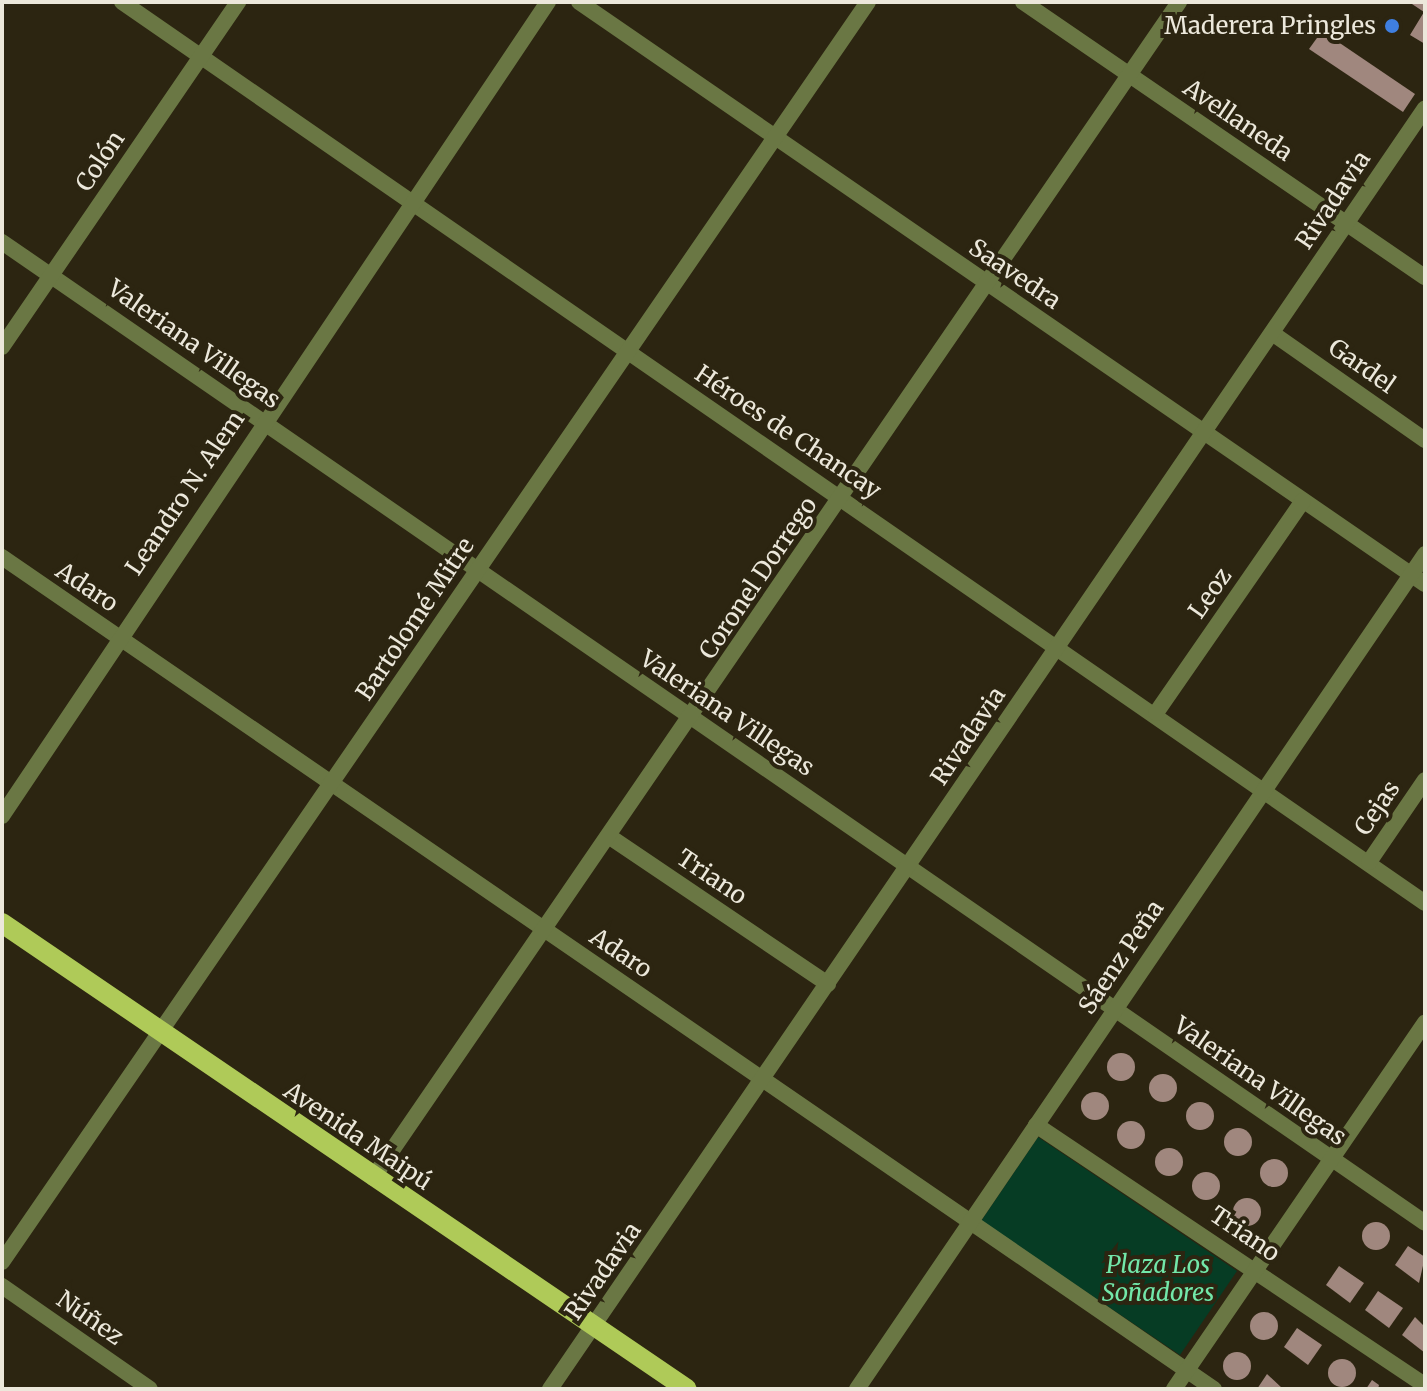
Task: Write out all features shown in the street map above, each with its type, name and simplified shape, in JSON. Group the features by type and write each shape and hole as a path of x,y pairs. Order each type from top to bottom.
{"main road":[{"name":"Avenida Maipú","path":"2,923 687,1389"}],"street":[{"name":"Héroes de Chancay","path":"122,2 1265,788 1425,903"},
{"name":"Colón","path":"2,347 238,2"},
{"name":"Leandro N. Alem","path":"2,816 116,636 548,2"},
{"name":"Saavedra","path":"579,2 1418,580"},
{"name":"Bartolomé Mitre","path":"2,1262 868,2"},
{"name":"Avellaneda","path":"1023,2 1425,277"},
{"name":"Coronel Dorrego","path":"373,1178 546,931 1179,2"},
{"name":"Rivadavia","path":"550,1389 1425,108"},
{"name":"Valeriana Villegas","path":"2,242 1425,1223"},
{"name":"Gardel","path":"1272,333 1425,440"},
{"name":"Leoz","path":"1156,713 1303,501"},
{"name":"Sáenz Peña","path":"857,1389 1265,788 1418,580 1425,554"},
{"name":"Adaro","path":"2,557 1214,1389"},
{"name":"Cejas","path":"1369,862 1425,780"},
{"name":"Triano","path":"610,837 828,984"},
{"path":"1174,1389 1425,1023"},
{"name":"Triano","path":"1036,1125 1425,1385"},
{"name":"Núñez","path":"2,1286 150,1389"}],"green space":[{"name":"Plaza Los Soñadores","path":"1038,1137 1237,1271 1180,1355 981,1221"}],"building":[{"path":"1409,2 1425,2 1425,44 1410,35 1424,12"},
{"path":"1322,31 1415,94 1403,112 1309,49"},
{"path":"1121,1053 1131,1057 1135,1067 1131,1077 1121,1081 1111,1077 1107,1067 1111,1057"},
{"path":"1163,1074 1173,1078 1177,1088 1173,1098 1163,1102 1153,1098 1149,1088 1153,1078"},
{"path":"1095,1092 1105,1096 1109,1106 1105,1116 1095,1120 1085,1116 1081,1106 1085,1096"},
{"path":"1200,1102 1210,1106 1214,1116 1210,1126 1200,1130 1190,1126 1186,1116 1190,1106"},
{"path":"1131,1121 1141,1125 1145,1135 1141,1145 1131,1149 1121,1145 1117,1135 1121,1125"},
{"path":"1238,1128 1248,1132 1252,1142 1248,1152 1238,1156 1228,1152 1224,1142 1228,1132"},
{"path":"1169,1148 1179,1152 1183,1162 1179,1172 1169,1176 1159,1172 1155,1162 1159,1152"},
{"path":"1274,1159 1284,1163 1288,1173 1284,1183 1274,1187 1264,1183 1260,1173 1264,1163"},
{"path":"1206,1172 1216,1176 1220,1186 1216,1196 1206,1200 1196,1196 1192,1186 1196,1176"},
{"path":"1247,1198 1257,1202 1261,1212 1257,1222 1247,1226 1237,1222 1233,1212 1237,1202"},
{"path":"1376,1222 1386,1226 1390,1236 1386,1246 1376,1250 1366,1246 1362,1236 1366,1226"},
{"path":"1408,1246 1425,1257 1419,1283 1395,1265"},
{"path":"1339,1266 1364,1283 1350,1303 1326,1285"},
{"path":"1378,1291 1403,1308 1389,1328 1365,1310"},
{"path":"1264,1312 1274,1316 1278,1326 1274,1336 1264,1340 1254,1336 1250,1326 1254,1316"},
{"path":"1415,1317 1425,1327 1425,1353 1402,1335"},
{"path":"1297,1328 1322,1345 1308,1365 1284,1347"},
{"path":"1237,1352 1247,1356 1251,1366 1247,1376 1237,1380 1227,1376 1223,1366 1227,1356"},
{"path":"1342,1359 1352,1363 1356,1373 1352,1383 1342,1387 1332,1383 1328,1373 1332,1363"},
{"path":"1267,1374 1282,1388 1290,1389 1257,1389"},
{"path":"1372,1380 1379,1385 1378,1389 1366,1389"}],"place":[{"name":"Maderera Pringles","path":"1392,26"}]}
